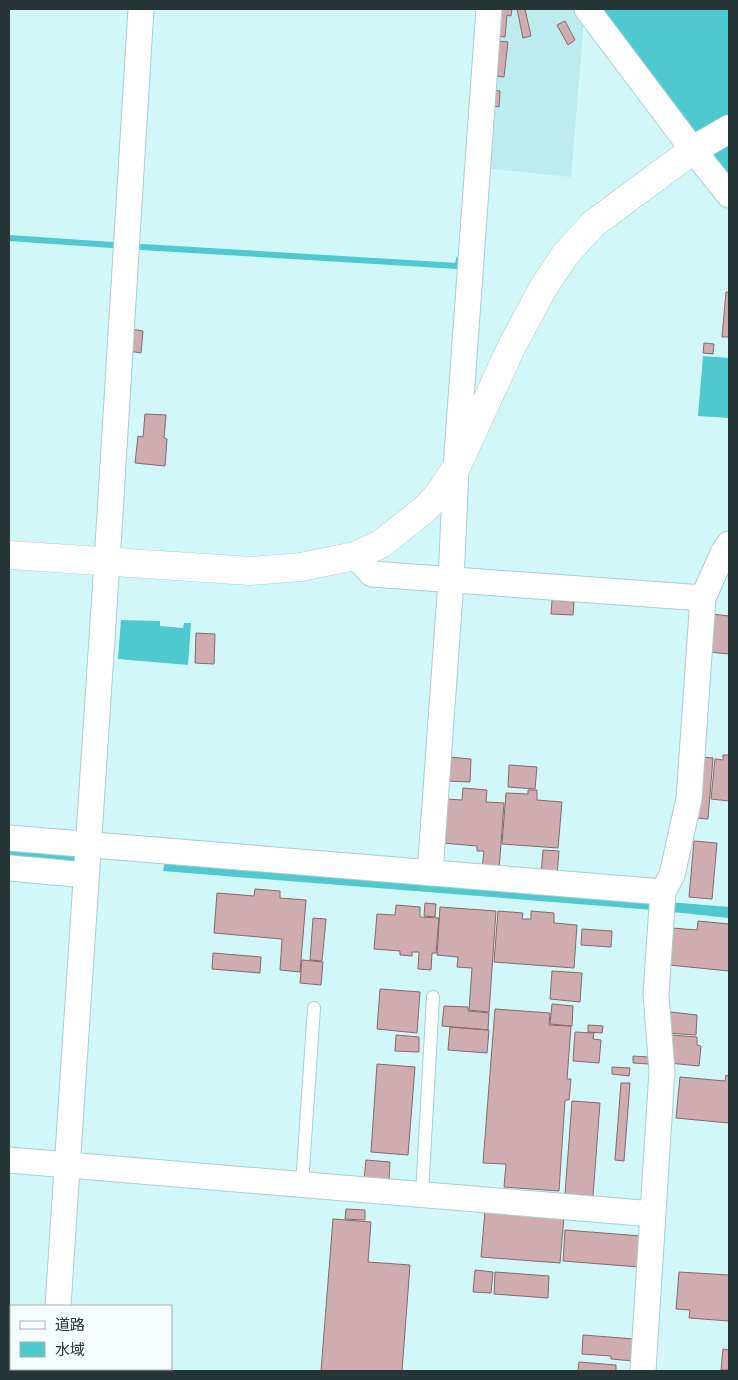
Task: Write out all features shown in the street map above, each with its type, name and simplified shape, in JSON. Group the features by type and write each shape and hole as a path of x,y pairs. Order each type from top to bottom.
{"street":[{"path":"58,1305 141,9"},
{"path":"430,873 451,580 456,468 489,9"},
{"path":"587,9 697,147 729,195"},
{"path":"9,555 250,571 301,568 355,556 381,544 419,514 439,494 456,468 511,348 543,288 565,254 593,224 697,147 729,129"},
{"path":"643,1371 662,1071 656,994 662,902 672,875 688,799 703,598 729,544"},
{"path":"355,556 372,574 703,598"},
{"path":"9,838 430,873 662,902"},
{"path":"9,868 86,874"},
{"path":"9,1160 653,1214"}],"lane":[{"path":"422,1194 433,997"},
{"path":"302,1184 314,1008"}],"shaded area":[{"path":"498,9 576,9 584,21 571,177 484,168"}],"water":[{"path":"602,9 729,9 729,177 672,107"},
{"path":"703,356 729,358 729,418 698,416"},
{"path":"121,620 160,621 160,626 183,628 184,623 191,623 188,665 118,659"},
{"path":"9,846 80,852 79,866 9,861"},
{"path":"165,860 729,907 729,918 654,910 163,871"}],"building":[{"path":"500,9 512,9 511,16 507,15 505,37 497,36"},
{"path":"517,9 525,9 531,36 523,38"},
{"path":"565,21 575,40 568,45 557,25"},
{"path":"498,41 508,42 504,77 495,76"},
{"path":"494,90 500,91 499,107 492,106"},
{"path":"726,292 729,292 729,337 722,337"},
{"path":"131,329 143,331 141,353 129,351"},
{"path":"704,343 714,344 713,354 703,353"},
{"path":"145,414 166,415 164,438 167,439 165,466 135,463 138,436 143,437"},
{"path":"552,600 574,602 573,615 551,614"},
{"path":"712,614 729,616 729,654 709,652"},
{"path":"196,633 215,634 214,664 195,663"},
{"path":"723,755 729,755 729,801 711,799 715,759 723,760"},
{"path":"449,757 471,759 470,782 447,781"},
{"path":"700,757 713,758 708,819 695,818"},
{"path":"509,765 537,767 535,789 508,787"},
{"path":"463,788 487,790 486,802 504,803 499,870 482,869 484,851 477,851 477,846 443,843 446,799 462,800"},
{"path":"528,790 537,790 537,800 562,802 558,848 502,844 506,793 528,794"},
{"path":"694,841 717,843 712,899 689,897"},
{"path":"543,850 559,851 557,876 541,875"},
{"path":"255,889 280,891 280,898 306,900 300,972 280,970 282,939 214,933 217,893 254,896"},
{"path":"425,903 436,904 435,917 424,916"},
{"path":"396,905 420,907 420,917 439,918 436,953 432,953 431,970 418,969 419,952 412,952 412,956 400,955 400,951 374,949 377,914 395,915"},
{"path":"440,907 496,911 489,1012 469,1010 472,968 457,967 458,957 437,955"},
{"path":"498,911 523,913 522,919 531,919 531,911 554,913 554,923 577,925 574,968 494,962"},
{"path":"313,918 326,919 322,961 310,960"},
{"path":"698,921 729,924 729,971 669,965 672,928 697,930"},
{"path":"582,929 612,931 611,947 581,945"},
{"path":"213,953 261,957 260,973 212,969"},
{"path":"302,960 323,962 321,985 300,983"},
{"path":"552,971 582,973 580,1002 550,999"},
{"path":"380,989 420,992 417,1033 377,1029"},
{"path":"552,1004 573,1006 572,1026 550,1024"},
{"path":"444,1006 468,1007 468,1011 489,1013 488,1030 442,1026"},
{"path":"495,1009 550,1013 549,1025 571,1026 567,1079 571,1079 569,1100 565,1100 559,1191 504,1187 506,1164 483,1163"},
{"path":"670,1012 697,1015 696,1035 668,1033"},
{"path":"588,1025 603,1026 602,1033 588,1032"},
{"path":"450,1027 489,1030 487,1053 448,1050"},
{"path":"575,1032 594,1033 593,1039 601,1040 599,1063 573,1061"},
{"path":"396,1035 419,1037 419,1052 395,1051"},
{"path":"671,1035 697,1037 697,1045 701,1046 699,1066 669,1063"},
{"path":"633,1056 649,1057 649,1064 633,1063"},
{"path":"377,1064 415,1067 408,1155 371,1152"},
{"path":"612,1067 630,1068 629,1076 612,1074"},
{"path":"726,1075 729,1076 729,1123 676,1118 680,1077 725,1081"},
{"path":"621,1083 630,1083 624,1161 615,1160"},
{"path":"572,1101 600,1103 593,1196 565,1194"},
{"path":"366,1160 390,1162 389,1182 364,1180"},
{"path":"346,1209 365,1210 365,1220 345,1219"},
{"path":"485,1211 564,1217 560,1263 481,1257"},
{"path":"333,1219 371,1222 368,1262 410,1265 402,1371 321,1371"},
{"path":"565,1230 641,1236 639,1267 563,1261"},
{"path":"475,1270 493,1272 491,1293 473,1292"},
{"path":"495,1272 549,1276 548,1298 494,1294"},
{"path":"679,1272 729,1275 729,1321 689,1318 690,1310 676,1309"},
{"path":"583,1335 635,1339 633,1361 611,1359 611,1356 582,1354"},
{"path":"723,1349 729,1350 729,1370 721,1370"},
{"path":"579,1362 616,1365 616,1371 578,1371"}],"waterway":[{"path":"9,238 112,245"},
{"path":"142,247 458,266 459,259"}]}
